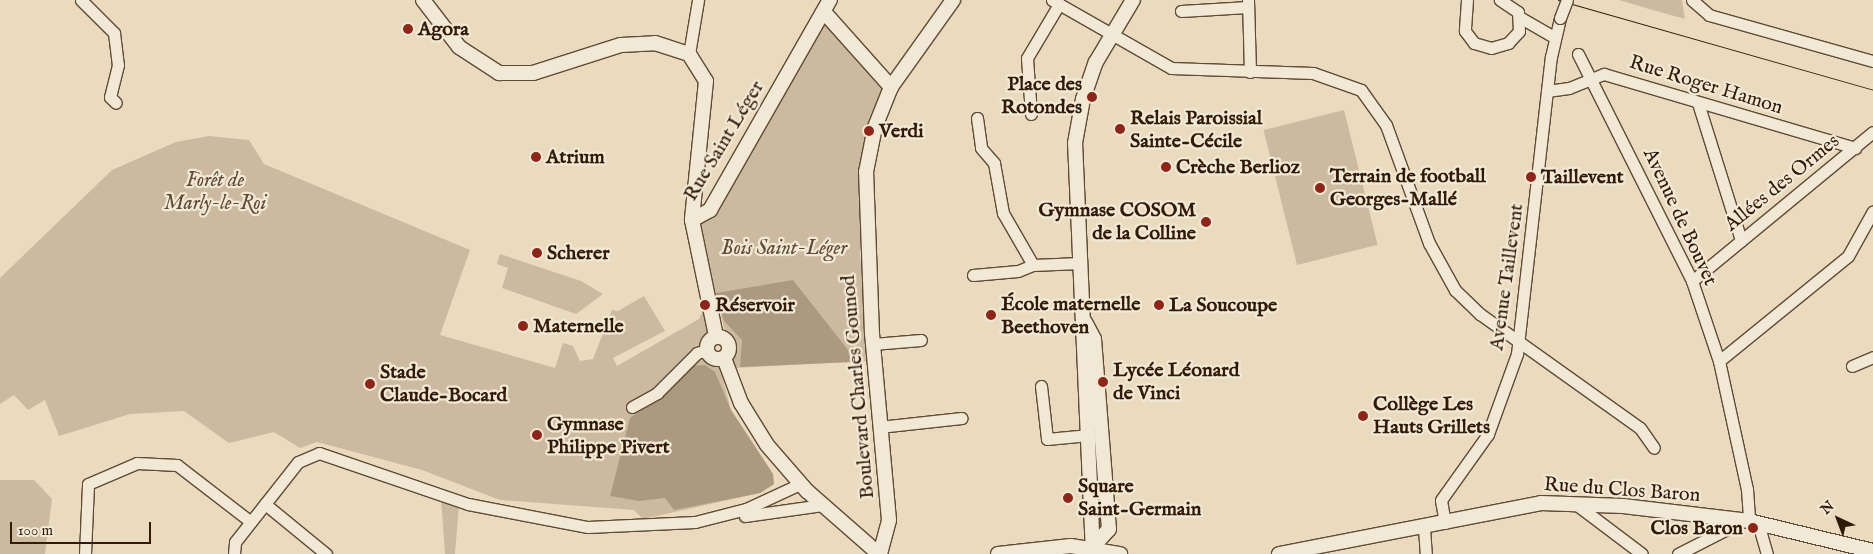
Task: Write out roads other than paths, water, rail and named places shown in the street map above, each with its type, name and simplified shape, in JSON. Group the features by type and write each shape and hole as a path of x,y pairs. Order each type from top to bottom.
{"street":[{"path":"81,0 114,33 118,65 110,97 116,103"},
{"path":"423,0 459,47 499,73 533,73 621,45 655,43 689,54 706,81 707,100 692,220"},
{"path":"689,54 698,0"},
{"name":"Boulevard Charles Gounod","path":"879,554 888,520 879,426 864,214 866,172 875,127 891,87 953,0"},
{"path":"1122,554 1099,538 1081,340 1085,322 1074,172 1078,122 1096,62 1133,0"},
{"path":"1467,0 1465,31 1474,43 1491,48 1508,43 1519,31 1521,18"},
{"path":"1500,0 1521,18 1554,37"},
{"name":"Avenue Taillevent","path":"1445,523 1442,500 1488,434 1507,390 1519,342 1554,37 1567,0"},
{"path":"1692,0 1709,15 1873,61"},
{"path":"1031,114 1027,58 1056,2 1110,37 1171,68 1313,73 1361,90 1386,125 1442,269 1480,314 1640,428 1654,448"},
{"path":"1181,11 1218,4 1248,4 1250,72"},
{"path":"827,6 891,87"},
{"name":"Rue Saint Léger","path":"827,6 710,210 692,220 716,336 729,342 724,358 741,403 767,445 800,484 879,554"},
{"name":"Avenue de Bouvet","path":"1578,54 1692,281 1719,361 1754,522 1767,554"},
{"name":"Rue Roger Hamon","path":"1547,91 1569,88 1604,74 1855,148"},
{"path":"1698,103 1741,240"},
{"path":"977,118 981,148 994,163 1003,213 1033,264"},
{"name":"Allées des Ormes","path":"1692,281 1873,132"},
{"path":"1719,361 1848,256 1873,211"},
{"path":"973,275 1018,271 1033,264 1080,263"},
{"path":"1085,322 1094,339 1099,538"},
{"path":"632,407 657,394 702,352 716,336"},
{"path":"873,344 921,340"},
{"path":"702,352 714,358 724,358"},
{"path":"1852,366 1873,357"},
{"path":"1041,386 1046,439 1089,435"},
{"path":"879,426 962,418"},
{"path":"234,554 235,542 298,462 319,453 468,504 588,526 695,522 746,509 800,484"},
{"path":"85,554 88,484 137,463 177,465 251,522"},
{"path":"265,504 326,554"},
{"path":"736,518 822,505"},
{"path":"1577,505 1642,554"},
{"name":"Rue du Clos Baron","path":"1279,554 1330,551 1513,507 1577,505 1754,522 1873,551"},
{"path":"1678,554 1729,528 1733,519"},
{"path":"1424,528 1426,554"},
{"path":"998,554 1066,550 1099,538"},
{"path":"1066,550 1099,538"},
{"path":"1099,538 1122,554"}],"tram line":[{"path":"1558,0 1873,90"}],"place":[{"name":"Agora","path":"408,29"},
{"name":"Place des Rotondes","path":"1092,97"},
{"name":"Relais Paroissial Sainte-Cécile","path":"1120,129"},
{"name":"Verdi","path":"869,131"},
{"name":"Atrium","path":"536,157"},
{"name":"Crèche Berlioz","path":"1166,167"},
{"name":"Taillevent","path":"1531,177"},
{"name":"Terrain de football Georges-Mallé","path":"1320,188"},
{"name":"Gymnase COSOM de la Colline","path":"1206,222"},
{"name":"Scherer","path":"537,253"},
{"name":"Réservoir","path":"705,305"},
{"name":"La Soucoupe","path":"1159,305"},
{"name":"École maternelle Beethoven","path":"991,315"},
{"name":"Maternelle","path":"523,326"},
{"name":"Lycée Léonard de Vinci","path":"1103,382"},
{"name":"Stade Claude-Bocard","path":"370,384"},
{"name":"Collège Les Hauts Grillets","path":"1363,416"},
{"name":"Gymnase Philippe Pivert","path":"537,435"},
{"name":"Square Saint-Germain","path":"1068,498"},
{"name":"Clos Baron","path":"1753,528"}],"park label":[{"name":"Forêt de Marly-le-Roi","path":"215,192"},
{"name":"Bois Saint-Léger","path":"784,248"}]}
